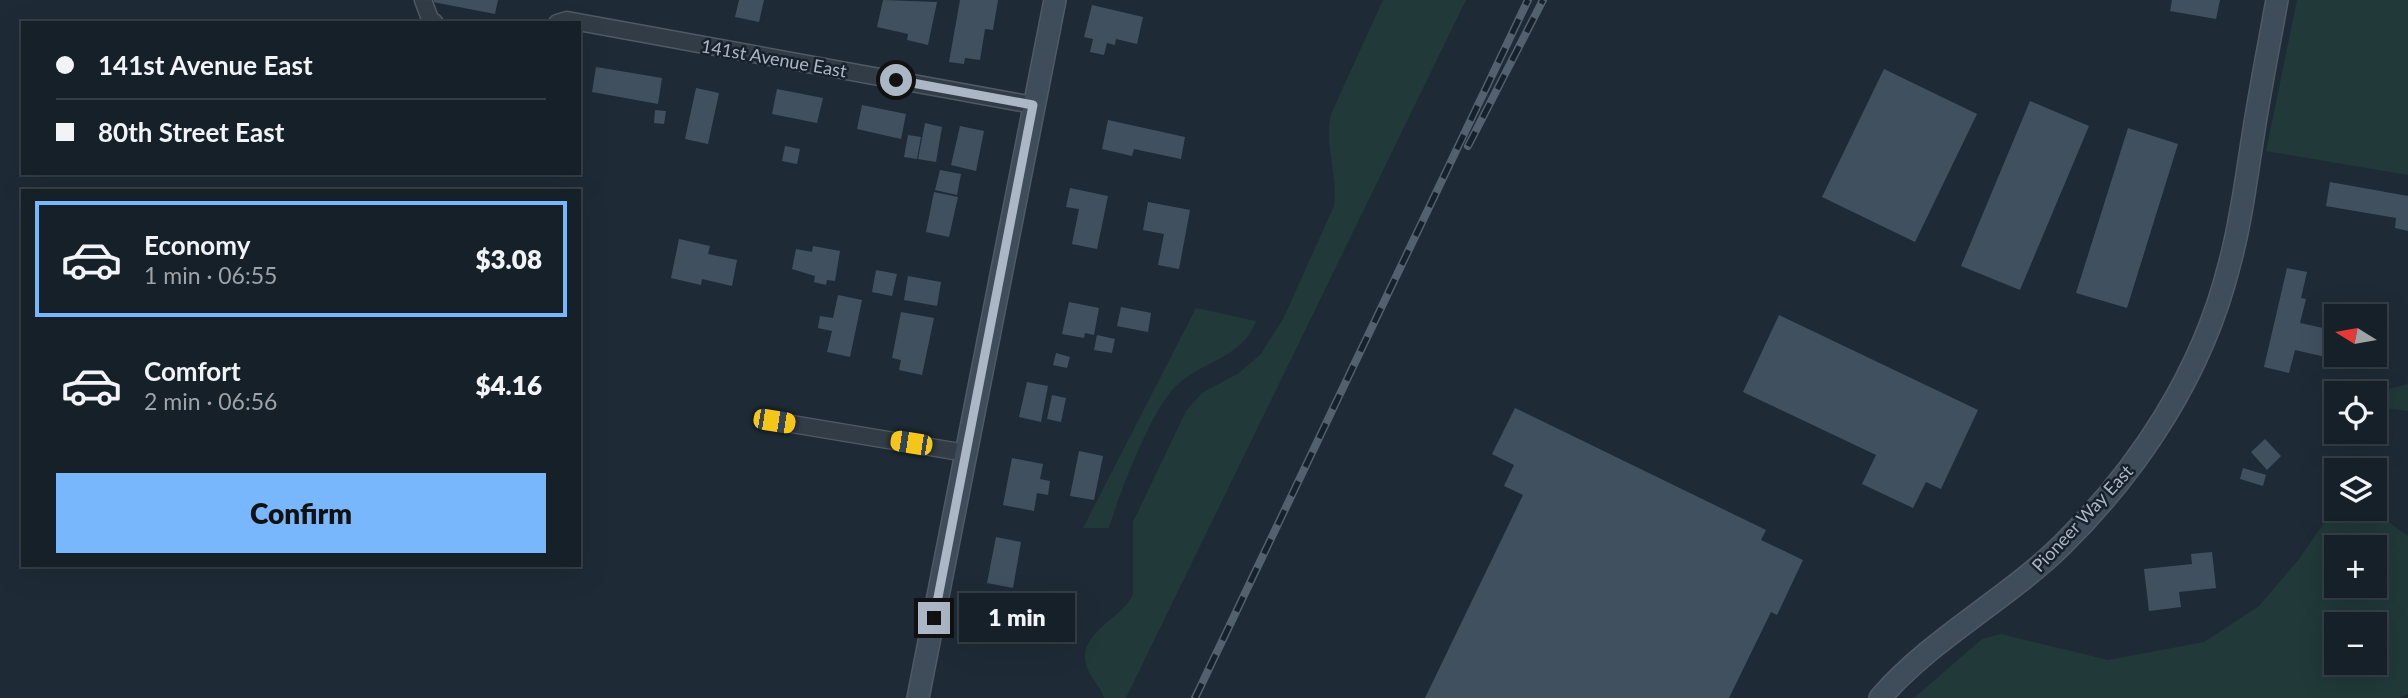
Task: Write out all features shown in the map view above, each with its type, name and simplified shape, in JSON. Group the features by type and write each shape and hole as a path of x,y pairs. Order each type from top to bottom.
{"street":[{"path":"918,698 1055,0"},
{"name":"Pioneer Way East","path":"1880,698 1938,645 2015,586 2062,545 2106,498 2158,429 2202,343 2229,267 2277,0"},
{"name":"141st Avenue East","path":"581,23 1033,105"},
{"path":"774,421 966,453"}],"green space":[{"path":"1383,0 1466,0 1126,698 1104,698 1086,664 1086,649 1090,640 1121,610 1133,594 1133,522 1186,411 1202,393 1239,373 1261,354 1284,317 1334,206 1329,137 1331,114"},
{"path":"2297,0 2408,0 2408,175 2266,151"},
{"path":"1196,308 1256,321 1241,344 1186,378 1166,399 1137,454 1109,528 1083,528"},
{"path":"2408,384 2408,411 2387,408 2387,390"},
{"path":"2325,521 2387,521 2408,536 2408,694 2399,698 1914,698 1982,639 2001,634 2108,660 2204,642 2259,606 2299,559"}],"building":[{"path":"498,0 495,14 433,2"},
{"path":"739,0 764,0 759,22 735,17"},
{"path":"883,0 937,2 928,45 907,40 908,34 877,27"},
{"path":"960,0 998,0 993,30 985,29 980,60 965,58 964,64 949,62"},
{"path":"2172,0 2220,0 2216,19 2170,11"},
{"path":"1092,5 1143,17 1137,44 1116,39 1115,45 1107,43 1104,55 1090,52 1093,39 1084,37"},
{"path":"596,67 662,78 658,104 592,92"},
{"path":"1884,69 1977,114 1915,242 1822,197"},
{"path":"696,88 719,93 708,144 685,139"},
{"path":"777,89 823,98 817,123 772,114"},
{"path":"2030,101 2089,126 2020,290 1961,266"},
{"path":"862,105 906,114 901,139 857,129"},
{"path":"655,110 666,111 664,124 654,123"},
{"path":"1108,120 1185,137 1181,159 1134,149 1132,156 1102,149"},
{"path":"925,123 942,127 936,162 918,159"},
{"path":"960,126 984,131 976,171 951,165"},
{"path":"2128,128 2178,144 2127,308 2076,293"},
{"path":"908,135 921,137 917,159 904,157"},
{"path":"785,146 800,149 797,164 782,161"},
{"path":"940,170 961,174 957,195 935,190"},
{"path":"2330,182 2408,196 2408,231 2395,228 2396,218 2326,206"},
{"path":"1070,188 1108,196 1097,249 1072,244 1079,209 1066,207"},
{"path":"934,192 958,197 949,237 926,232"},
{"path":"1148,202 1190,210 1179,269 1158,265 1164,234 1143,230"},
{"path":"679,239 710,246 708,254 737,260 732,286 702,279 701,285 671,278"},
{"path":"813,246 840,251 835,281 827,280 826,285 814,282 815,276 792,269 796,249 812,252"},
{"path":"2287,268 2307,272 2301,298 2306,299 2300,323 2324,328 2324,357 2295,350 2289,373 2264,367"},
{"path":"876,270 897,274 892,296 872,292"},
{"path":"908,276 941,282 937,306 904,300"},
{"path":"838,295 862,300 850,357 827,352 832,331 818,328 820,316 833,318"},
{"path":"1069,302 1099,308 1094,335 1085,333 1084,338 1062,334"},
{"path":"1121,307 1151,313 1148,332 1117,326"},
{"path":"901,312 934,318 922,375 899,370 901,360 892,358"},
{"path":"1779,315 1978,410 1941,489 1926,482 1913,508 1862,484 1876,455 1743,392"},
{"path":"1097,335 1115,339 1112,353 1094,350"},
{"path":"1056,353 1070,357 1067,368 1053,365"},
{"path":"1027,382 1048,386 1041,422 1019,417"},
{"path":"1052,395 1066,398 1061,422 1047,419"},
{"path":"1515,408 1766,530 1761,540 1803,560 1777,615 1771,612 1729,698 1425,698 1523,495 1504,486 1514,465 1492,454"},
{"path":"2265,439 2281,456 2267,470 2251,452"},
{"path":"1079,451 1103,456 1094,500 1070,496"},
{"path":"1012,458 1043,464 1040,479 1050,481 1048,495 1037,493 1034,511 1003,505"},
{"path":"2243,468 2266,475 2263,486 2240,479"},
{"path":"996,537 1021,542 1013,588 987,583"},
{"path":"2212,552 2216,588 2179,592 2181,607 2149,611 2144,569 2192,564 2191,554"}],"railway":[{"path":"1195,698 1528,0"},
{"path":"1468,146 1543,0"}],"route":[{"path":"896,80 1033,105 934,618"}]}
